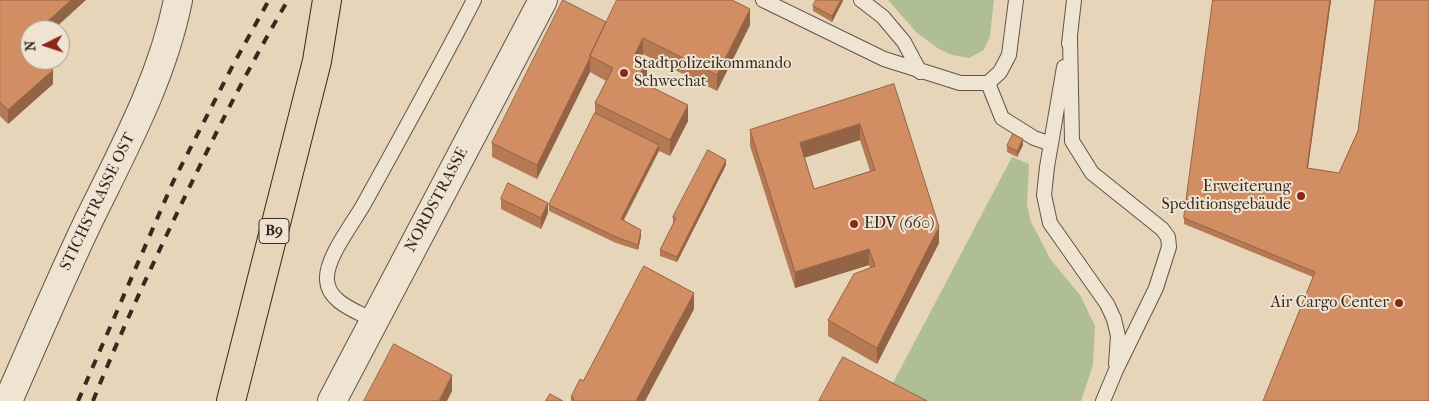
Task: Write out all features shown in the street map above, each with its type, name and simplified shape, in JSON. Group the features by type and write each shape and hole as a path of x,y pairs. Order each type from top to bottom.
{"main road":[{"name":"B9","path":"231,401 317,61 327,0"}],"street":[{"name":"STICHSTRASSE OST","path":"8,401 67,266 148,98 174,22 178,0"},
{"name":"NORDSTRASSE","path":"332,401 543,0"}],"lane":[{"path":"373,320 335,298 329,290 326,281 327,274 336,250 373,188 474,0"},
{"path":"763,0 884,59 920,72 960,83 988,83 1000,72 1009,55 1016,0"},
{"path":"860,0 883,17 904,42 920,72"},
{"path":"1074,0 1070,37 1044,195 1050,223 1110,311 1118,336 1116,370"},
{"path":"1070,37 1072,141 1092,173 1162,229 1168,237 1169,248 1156,288 1103,401"},
{"path":"988,83 1002,118 1034,138 1051,144"}],"green space":[{"path":"888,0 994,0 990,36 984,50 969,58 952,55 939,49 917,33"},
{"path":"1012,157 1029,164 1027,205 1031,222 1051,260 1080,295 1095,326 1093,365 1081,401 926,401 893,383"}],"building":[{"path":"0,0 71,0 49,20 20,20 20,70 53,70 8,110 0,102"},
{"path":"563,0 606,22 537,165 492,143"},
{"path":"617,0 732,0 750,9 717,75 643,38 635,54 647,60 637,80 688,105 670,140 595,103 613,68 590,56"},
{"path":"816,0 841,0 832,16 813,6"},
{"name":"Erweiterung Speditionsgebäude","path":"1213,0 1330,0 1307,168 1339,173 1358,131 1375,0 1429,0 1429,401 1263,401 1315,272 1184,218"},
{"name":"EDV (660)","path":"894,84 939,227 877,348 828,320 854,274 875,266 869,249 795,272 750,130","holes":["860,124 875,170 814,189 800,143"]},
{"path":"595,113 659,145 621,219 641,230 638,245 616,237 549,205"},
{"path":"1013,134 1023,139 1017,151 1007,146"},
{"path":"708,150 726,160 677,257 660,250 676,218 673,217"},
{"path":"508,183 548,203 541,218 501,199"},
{"path":"644,266 694,293 636,401 573,401 574,398 571,397 580,379 583,381"},
{"path":"394,344 452,375 439,401 364,401"},
{"path":"843,357 927,401 819,401"},
{"path":"550,394 563,401 546,401"}],"railway":[{"path":"78,401 173,182 233,65 269,0"},
{"path":"93,401 159,251 197,172 241,85 288,0"}],"place":[{"name":"Stadtpolizeikommando Schwechat","path":"624,73"},
{"name":"Erweiterung Speditionsgebäude","path":"1301,196"},
{"name":"EDV (660)","path":"854,224"},
{"name":"Air Cargo Center","path":"1399,303"}]}
